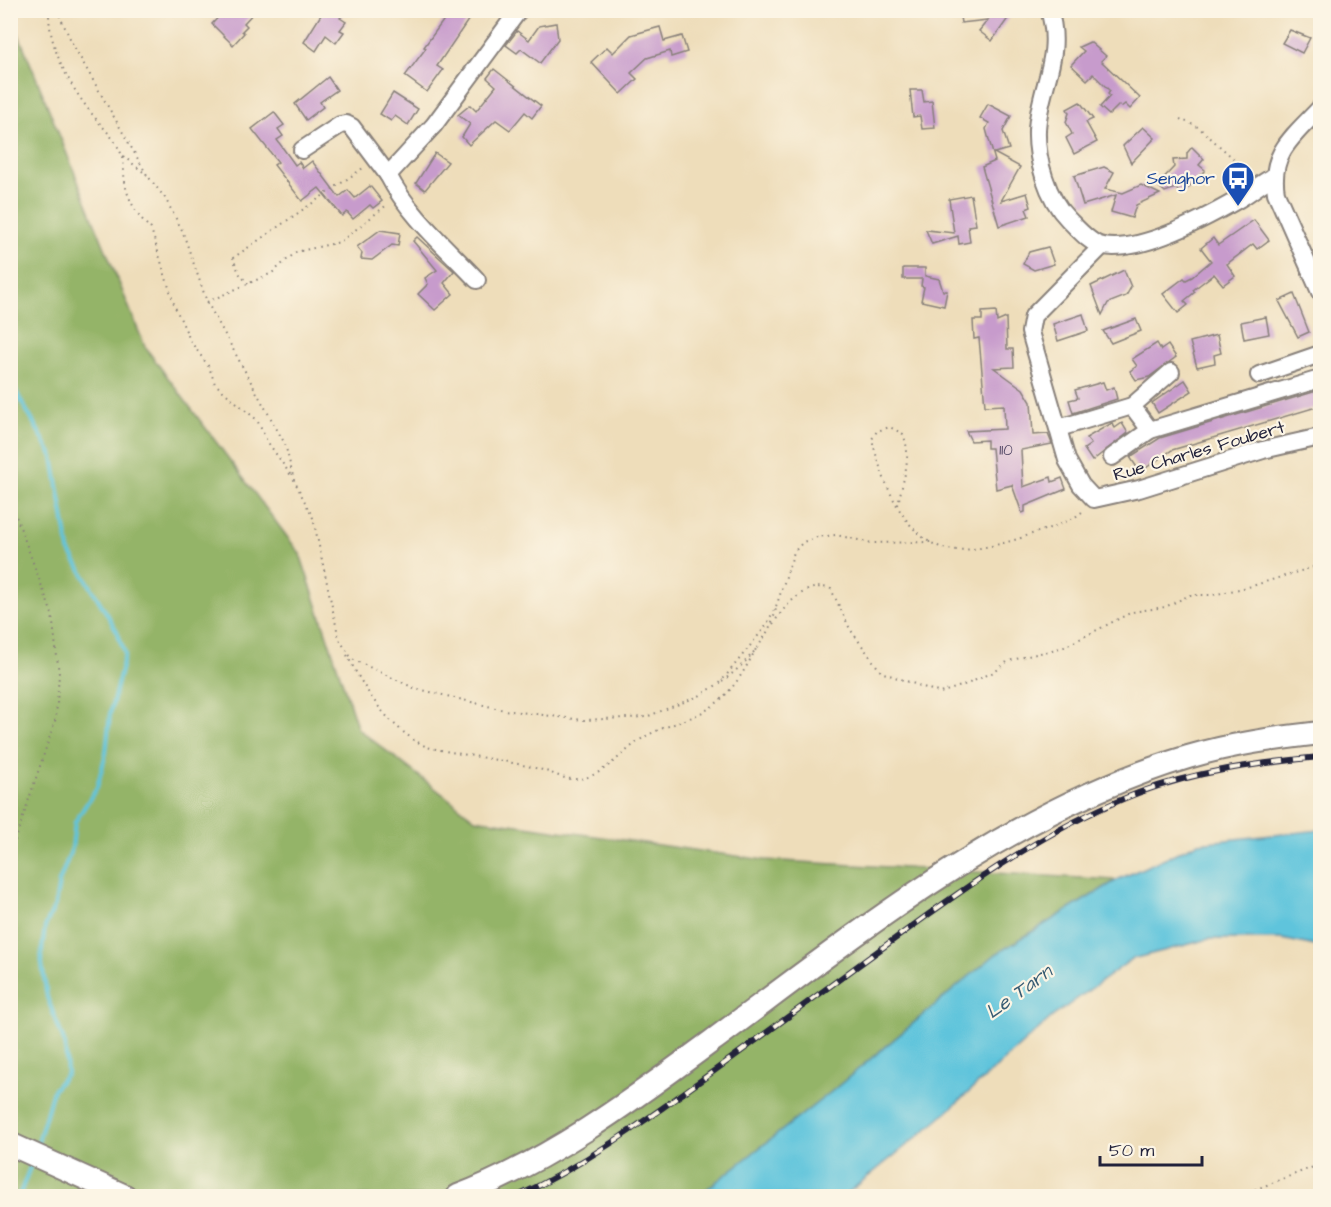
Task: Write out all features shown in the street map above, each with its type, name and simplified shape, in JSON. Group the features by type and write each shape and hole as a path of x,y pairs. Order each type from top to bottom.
{"main road":[{"path":"458,1197 508,1175 620,1108 857,931 1018,830 1076,800 1190,757 1236,746 1320,734"},
{"path":"10,1144 125,1197"}],"street":[{"path":"388,175 434,125 519,10"},
{"path":"1049,10 1055,28 1053,61 1037,130 1039,154 1054,200 1059,208 1082,233 1102,246 1150,240 1240,198 1267,180 1283,147 1320,108"},
{"path":"302,150 340,125 346,124 388,175 398,195 477,280"},
{"path":"1267,180 1276,193 1320,292"},
{"name":"Rue Charles Foubert","path":"1102,246 1033,316 1030,332 1067,460 1080,486 1094,498 1129,492 1263,450 1320,437"},
{"path":"1259,375 1320,354"},
{"path":"1059,428 1132,405 1171,372"},
{"path":"1112,458 1150,430 1320,379"},
{"path":"1132,405 1150,430"}],"path":[{"path":"49,10 52,38 63,70 92,114 113,138 121,154 129,163 147,175"},
{"path":"57,10 73,45 147,175 165,198 182,230 207,302 285,444 294,480"},
{"path":"1180,119 1198,127 1267,180"},
{"path":"121,154 128,195 142,220 151,229 175,307 191,342 209,367 215,384 257,420 267,441 294,480 313,518 339,639 364,690 398,729 412,740 427,747 542,769 560,778 575,779 600,773 613,759 645,736 671,727 714,705 742,675 781,611 813,587 831,589 850,629 881,672 939,693 996,671 1008,661 1064,648 1132,612 1165,607 1190,595 1213,595 1242,588 1320,565"},
{"path":"248,284 239,273 232,258 376,159"},
{"path":"207,302 272,273 296,252 340,243 398,195"},
{"path":"897,505 905,479 908,446 903,434 890,428 877,431 872,439 876,457 897,505 909,524 931,542 948,549 1010,542 1081,513 1094,498"},
{"path":"10,500 52,614 59,674 56,718 10,856"},
{"path":"773,624 794,552 803,542 817,537 836,535 872,543 931,542"},
{"path":"720,683 766,626 777,604"},
{"path":"344,650 352,659 414,688 504,710 583,720 646,717 699,696 734,673 757,647"},
{"path":"1238,1197 1316,1166 1320,1161"}],"green space":[{"path":"10,13 145,347 300,554 358,729 475,819 764,860 1117,880 996,954 831,1092 698,1196 11,1196"}],"water":[{"name":"Le Tarn","path":"1320,830 1320,947 1282,939 1209,939 1132,959 1052,1017 938,1120 844,1196 698,1196 831,1092 996,954 1117,880 1198,843"}],"building":[{"path":"225,10 256,10 244,23 247,26 242,31 244,33 233,45 212,24"},
{"path":"324,10 337,10 343,15 340,18 346,22 340,30 344,32 336,43 326,35 316,51 304,42"},
{"path":"451,10 475,10 437,66 443,70 427,92 405,76"},
{"path":"959,10 1014,10 992,41 979,31 988,20 961,23"},
{"path":"556,23 558,39 540,63 521,49 517,53 506,45 517,31 529,40 539,26"},
{"path":"660,27 664,41 682,36 687,52 671,57 670,51 647,58 631,73 637,79 621,94 591,62 607,47 613,53 631,35"},
{"path":"1290,30 1310,38 1302,53 1282,43"},
{"path":"1090,42 1106,56 1101,61 1140,98 1130,109 1125,104 1121,107 1119,105 1109,115 1100,107 1110,96 1108,94 1110,91 1093,74 1087,80 1071,65 1084,51 1079,47"},
{"path":"494,69 541,106 532,118 525,112 510,130 496,120 469,145 462,137 470,124 458,115 470,105 476,111 496,86 487,78"},
{"path":"328,77 337,90 320,102 323,107 306,120 295,104"},
{"path":"910,90 922,90 924,102 932,101 935,128 922,129 920,116 913,117"},
{"path":"393,93 418,109 408,125 395,116 391,121 380,114"},
{"path":"1080,102 1093,119 1086,122 1097,142 1074,154 1066,138 1072,134 1066,122 1069,113 1067,109"},
{"path":"988,104 1011,116 1003,131 1009,149 994,153 1020,167 1001,201 1027,193 1031,207 1026,209 1029,216 999,226 982,167 995,161 986,129 989,123 980,118"},
{"path":"274,112 284,125 278,129 283,136 277,140 295,165 299,162 303,168 312,161 339,197 348,190 355,198 370,186 382,201 373,208 370,205 353,219 347,212 342,216 319,188 302,201 274,165 278,162 252,129"},
{"path":"1143,127 1155,138 1131,163 1123,146"},
{"path":"1192,147 1204,159 1199,165 1205,170 1182,194 1175,188 1165,192 1157,185 1174,167 1173,160 1187,159 1187,153"},
{"path":"435,153 448,162 425,190 416,183"},
{"path":"1104,167 1114,172 1105,189 1123,193 1141,185 1160,194 1136,205 1132,218 1111,212 1116,195 1083,205 1074,176"},
{"path":"971,195 976,225 968,226 970,242 959,244 958,236 932,244 926,230 954,233 949,199"},
{"path":"1254,220 1269,240 1257,249 1253,244 1227,264 1235,276 1223,285 1214,274 1193,290 1195,292 1184,301 1188,305 1178,313 1163,294 1184,278 1186,280 1192,277 1211,261 1201,248 1213,238 1218,245"},
{"path":"380,230 400,233 398,246 392,245 372,260 361,259 362,253 357,247"},
{"path":"417,237 454,271 444,283 453,294 435,310 418,294 428,284 425,278 437,270 413,241"},
{"path":"1048,247 1054,264 1034,270 1023,264 1029,252"},
{"path":"903,268 925,268 925,276 939,279 943,291 947,291 944,306 921,301 924,287 921,286 922,279 903,279"},
{"path":"1124,270 1131,287 1126,296 1108,303 1102,315 1091,286"},
{"path":"1294,294 1309,332 1298,337 1279,301"},
{"path":"996,311 997,322 1006,318 1007,349 1013,349 1014,367 994,368 1023,389 1031,402 1033,435 1048,434 1052,444 1021,450 1023,487 1051,477 1052,482 1062,478 1066,489 1025,506 1025,512 1022,513 1012,485 996,489 992,448 987,448 987,440 971,441 966,431 1005,429 1004,405 985,406 979,338 974,339 973,320 982,320 982,312"},
{"path":"1083,314 1088,331 1058,341 1053,324"},
{"path":"1266,317 1269,334 1244,339 1241,322"},
{"path":"1136,319 1141,331 1111,343 1103,331"},
{"path":"1217,335 1221,353 1214,355 1215,363 1197,367 1190,342"},
{"path":"1157,343 1161,350 1168,345 1176,357 1149,377 1136,380 1130,371 1137,366 1132,359"},
{"path":"1185,380 1192,391 1158,413 1152,403"},
{"path":"1103,382 1106,390 1114,387 1117,399 1073,413 1069,400 1078,398 1075,390"},
{"path":"1320,390 1320,406 1172,450 1140,472 1130,457 1160,438"},
{"path":"1112,423 1115,428 1122,423 1128,433 1092,461 1084,449 1091,444 1086,438"}],"waterway":[{"path":"10,381 53,457 69,550 117,631 125,654 110,714 106,753 97,787 75,822 72,848 59,882 55,905 45,927 41,957 47,997 65,1044 67,1073 53,1090 36,1149"},
{"path":"19,1196 32,1162"}],"railway":[{"path":"518,1196 569,1169 618,1138 954,896 1056,832 1110,805 1160,785 1251,765 1320,757"}],"place":[{"name":"Senghor","path":"1238,207"}]}
